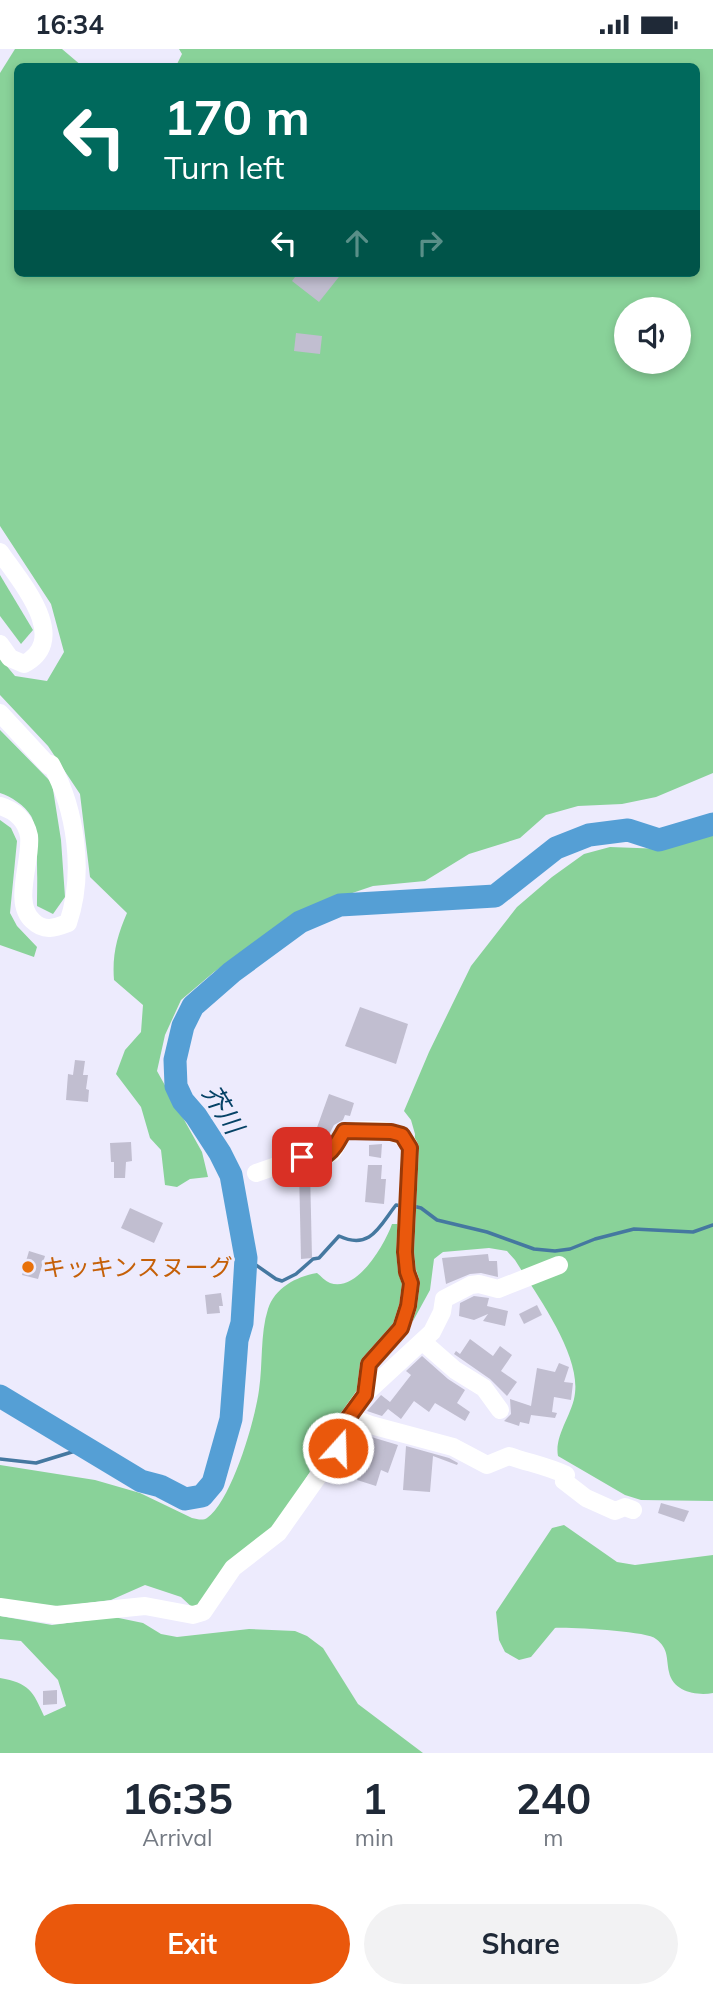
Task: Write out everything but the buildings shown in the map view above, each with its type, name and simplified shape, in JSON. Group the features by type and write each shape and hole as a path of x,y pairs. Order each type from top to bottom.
{"street":[{"path":"0,552 33,602 44,626 44,643 37,657 24,664 9,659 0,644"},
{"path":"0,713 49,766 51,764 62,786 76,859 75,901 68,923 53,929 39,927 27,916 23,904 29,835 23,820 12,809 0,806"},
{"path":"256,1173 302,1157 316,1160 332,1153 344,1131 391,1132 402,1135 407,1140 410,1148 405,1252 411,1283 408,1306 401,1328 369,1364 365,1395"},
{"path":"0,1607 55,1615 145,1606 194,1615 203,1612 233,1568 278,1533 338,1448 349,1417 365,1395 432,1332 442,1312 444,1299 464,1287 479,1284 498,1289 559,1265"},
{"path":"423,1342 456,1370 484,1388 500,1410"},
{"path":"349,1417 453,1447 487,1465 509,1456 540,1464 566,1475 564,1481 586,1498 615,1511 625,1507 633,1510"}],"green space":[{"path":"15,49 62,49 78,63 14,63 14,277 700,277 700,63 178,63 182,54 179,49 713,49 713,773 656,797 622,804 578,806 546,815 520,838 469,854 425,881 373,886 299,911 214,972 181,1000 165,1035 157,1071 202,1152 208,1177 190,1179 177,1187 165,1185 161,1150 150,1138 141,1107 116,1074 125,1050 141,1032 143,1005 114,980 116,946 127,913 90,877 80,794 48,746 0,695 0,658 15,676 47,681 64,652 51,604 0,526 0,73"},
{"path":"0,575 33,630 21,644 0,616"},
{"path":"0,730 52,783 61,840 65,897 53,914 37,906 36,846 31,816 9,796 0,793"},
{"path":"0,820 11,828 17,841 10,913 17,926 37,947 34,957 0,945"},
{"path":"713,833 713,1501 641,1500 625,1495 558,1456 561,1432 574,1401 575,1377 571,1360 545,1306 507,1251 489,1248 443,1252 434,1259 430,1290 413,1321 410,1223 415,1134 411,1120 404,1111 471,966 517,907 584,854 610,847 664,849"},
{"path":"392,1224 400,1224 406,1289 396,1319 327,1453 312,1448 305,1457 310,1472 274,1528 200,1609 194,1609 181,1597 145,1585 111,1600 56,1607 0,1600 0,1465 95,1480 140,1493 192,1518 207,1518 225,1495 241,1459 253,1420 259,1390 264,1329 271,1302 281,1289 309,1275 317,1273 330,1283 350,1281 368,1265"},
{"path":"564,1525 617,1562 635,1565 713,1555 713,1693 693,1693 675,1684 671,1679 663,1646 650,1636 555,1628 531,1657 519,1660 505,1652 499,1640 496,1612 552,1528"},
{"path":"0,1616 52,1625 114,1617 143,1623 161,1634 177,1637 249,1629 295,1631 323,1648 358,1704 423,1753 0,1753 0,1678 29,1689 44,1716 66,1706 58,1680 21,1641 0,1639"}],"waterway":[{"name":"芥川","path":"0,1396 141,1481 160,1486 185,1499 202,1496 213,1483 231,1419 246,1258 231,1175 220,1153 183,1101 176,1086 175,1060 183,1026 193,1006 232,972 300,922 340,905 495,896 556,848 589,835 628,830 659,840 713,824"},
{"path":"246,1258 282,1281 296,1274 313,1259 319,1258 339,1236 359,1240 374,1234 396,1205 402,1206"},
{"path":"413,1206 421,1208 437,1220 487,1232 534,1249 555,1251 634,1229 693,1232 713,1225"},
{"path":"0,1459 36,1463 85,1448"}],"place":[{"name":"キッキンスヌーグ","path":"28,1267"}],"route":[{"path":"302,1157 316,1160 332,1153 344,1131 391,1132 402,1135 410,1148 405,1252 411,1283 408,1306 397,1335 369,1364 365,1395 349,1417 338,1448"}]}
